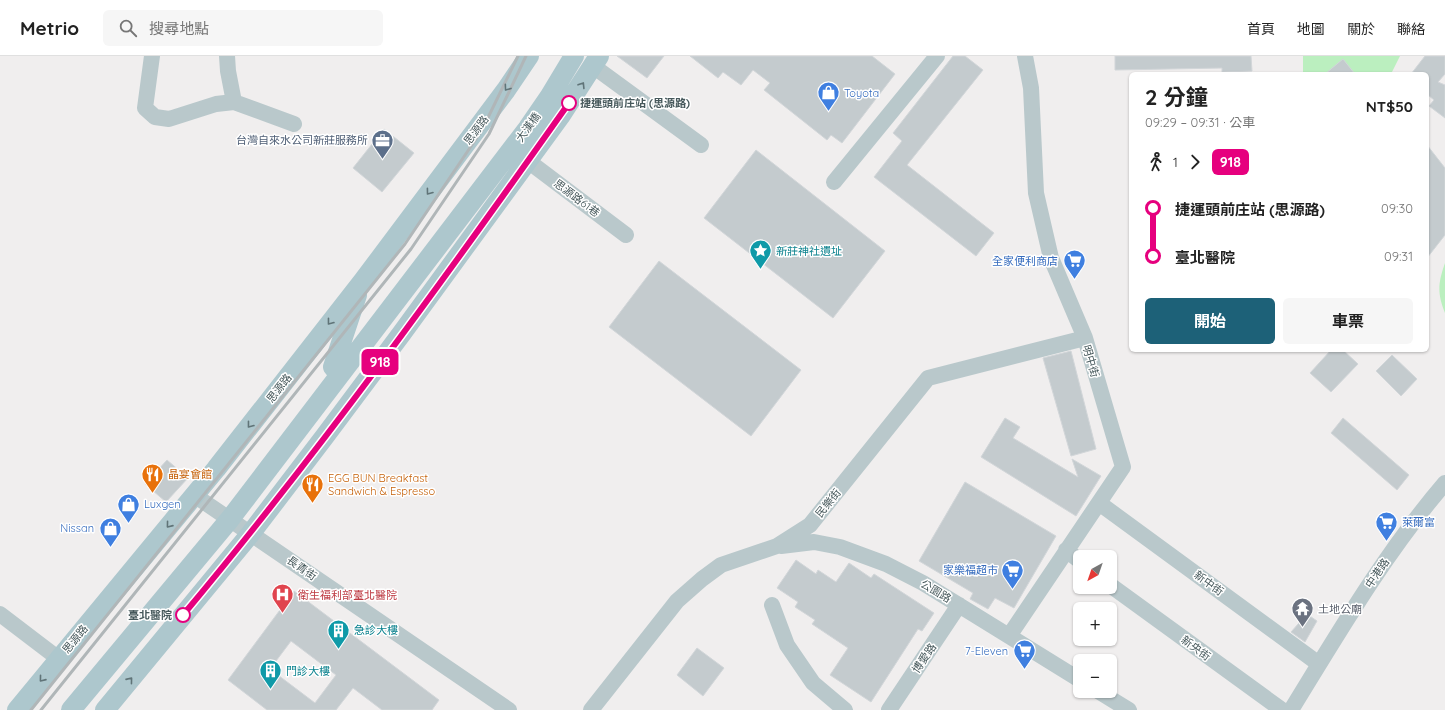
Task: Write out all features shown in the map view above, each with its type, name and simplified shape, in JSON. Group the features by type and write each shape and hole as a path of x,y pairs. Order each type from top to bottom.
{"main road":[{"name":"思源路","path":"17,710 194,495 362,281 506,90 529,56"},
{"name":"大漢橋","path":"471,191 538,90 558,56"},
{"name":"大漢橋","path":"471,191 532,122 574,56"},
{"path":"105,710 251,533 528,161 596,61"},
{"path":"71,710 372,335 471,191"},
{"path":"59,710 226,516 333,367 471,191"},
{"path":"372,335 459,255"},
{"path":"333,367 362,281"}],"street":[{"path":"152,56 145,108 155,117 169,119 216,104 234,102 294,124"},
{"path":"228,56 228,71 234,102"},
{"path":"834,182 937,56"},
{"name":"明中街","path":"1009,636 1123,467 1084,338 1051,258 1036,193 1031,88 1025,56"},
{"path":"596,61 701,145"},
{"name":"思源路61巷","path":"528,161 626,236"},
{"name":"民樂街","path":"591,710 677,601 702,579 721,565 777,546 810,525 928,378 1084,338"},
{"name":"中港路","path":"1291,710 1340,627 1408,528 1445,483"},
{"name":"長青街","path":"194,495 509,710"},
{"name":"新中街","path":"1099,503 1319,664"},
{"name":"公園路","path":"777,546 814,542 840,547 886,564 923,583 1073,676"},
{"path":"1066,550 1073,556"},
{"name":"新央街","path":"1117,590 1282,710"},
{"path":"772,605 787,645 813,683 845,710"},
{"name":"博愛路","path":"889,710 959,605"},
{"path":"0,614 59,659"},
{"path":"1109,698 1129,710"}],"green space":[{"path":"1303,56 1400,56 1392,72 1303,72"},
{"path":"1445,263 1445,313 1439,288"}],"building":[{"path":"617,56 664,56 647,78"},
{"name":"Toyota","path":"690,56 872,56 895,74 842,143 831,135 827,140 764,90 770,83 753,70 741,85 723,72 718,78"},
{"path":"953,56 965,56 983,70 907,165 994,233 976,256 874,177 902,141 893,133"},
{"path":"1115,56 1251,56 1252,71 1222,72 1222,68 1115,70"},
{"path":"1425,56 1445,56 1445,74 1438,82 1445,85 1445,118 1429,106 1434,100 1429,96 1429,72 1413,72"},
{"path":"1343,59 1353,72 1327,72"},
{"name":"台灣自來水公司新莊服務所","path":"384,129 414,153 382,192 353,168"},
{"path":"1429,148 1445,168 1445,235 1429,255"},
{"path":"756,150 885,251 833,318 704,218"},
{"path":"659,261 801,370 751,436 609,327"},
{"path":"1071,351 1096,449 1071,456 1043,358"},
{"path":"1329,352 1345,352 1358,364 1331,392 1310,373"},
{"path":"1392,355 1417,379 1401,396 1376,371"},
{"path":"1005,418 1020,427 1013,438 1078,477 1072,459 1101,476 1076,516 981,457"},
{"path":"1343,418 1409,475 1397,490 1331,433"},
{"path":"167,460 188,478 166,502 145,484"},
{"path":"965,482 1056,536 1014,608 995,598 988,609 970,599 973,593 919,561"},
{"path":"796,560 816,574 818,570 836,582 849,563 871,578 874,574 934,613 922,631 918,629 871,702 830,675 848,648 812,624 815,620 795,607 798,602 777,588"},
{"name":"急診大樓","path":"294,591 439,700 432,710 382,710 353,688 336,710 267,710 228,680","holes":["291,641 336,675 315,703 270,669"]},
{"name":"土地公廟","path":"1307,614 1317,621 1305,642 1291,632"},
{"path":"697,648 724,668 703,696 677,675"}],"railway":[{"path":"31,710 405,244 482,130 518,56"},
{"path":"41,710 411,249 489,134 526,56"}],"bus line":[{"name":"918","path":"183,615 251,533 334,425 569,103"}],"place":[{"name":"捷運頭前庄站 (思源路)","path":"569,103"},
{"name":"Toyota","path":"829,112"},
{"name":"台灣自來水公司新莊服務所","path":"383,160"},
{"name":"新莊神社遺址","path":"760,270"},
{"name":"全家便利商店","path":"1074,280"},
{"name":"晶宴會館","path":"153,494"},
{"name":"EGG BUN Breakfast Sandwich & Espresso","path":"313,504"},
{"name":"Luxgen","path":"128,524"},
{"name":"萊爾富","path":"1386,542"},
{"name":"Nissan","path":"110,548"},
{"name":"家樂福超市","path":"1013,590"},
{"name":"衛生福利部臺北醫院","path":"283,614"},
{"name":"臺北醫院","path":"183,615"},
{"name":"土地公廟","path":"1303,628"},
{"name":"急診大樓","path":"338,650"},
{"name":"7-Eleven","path":"1024,670"},
{"name":"門診大樓","path":"271,690"}]}
